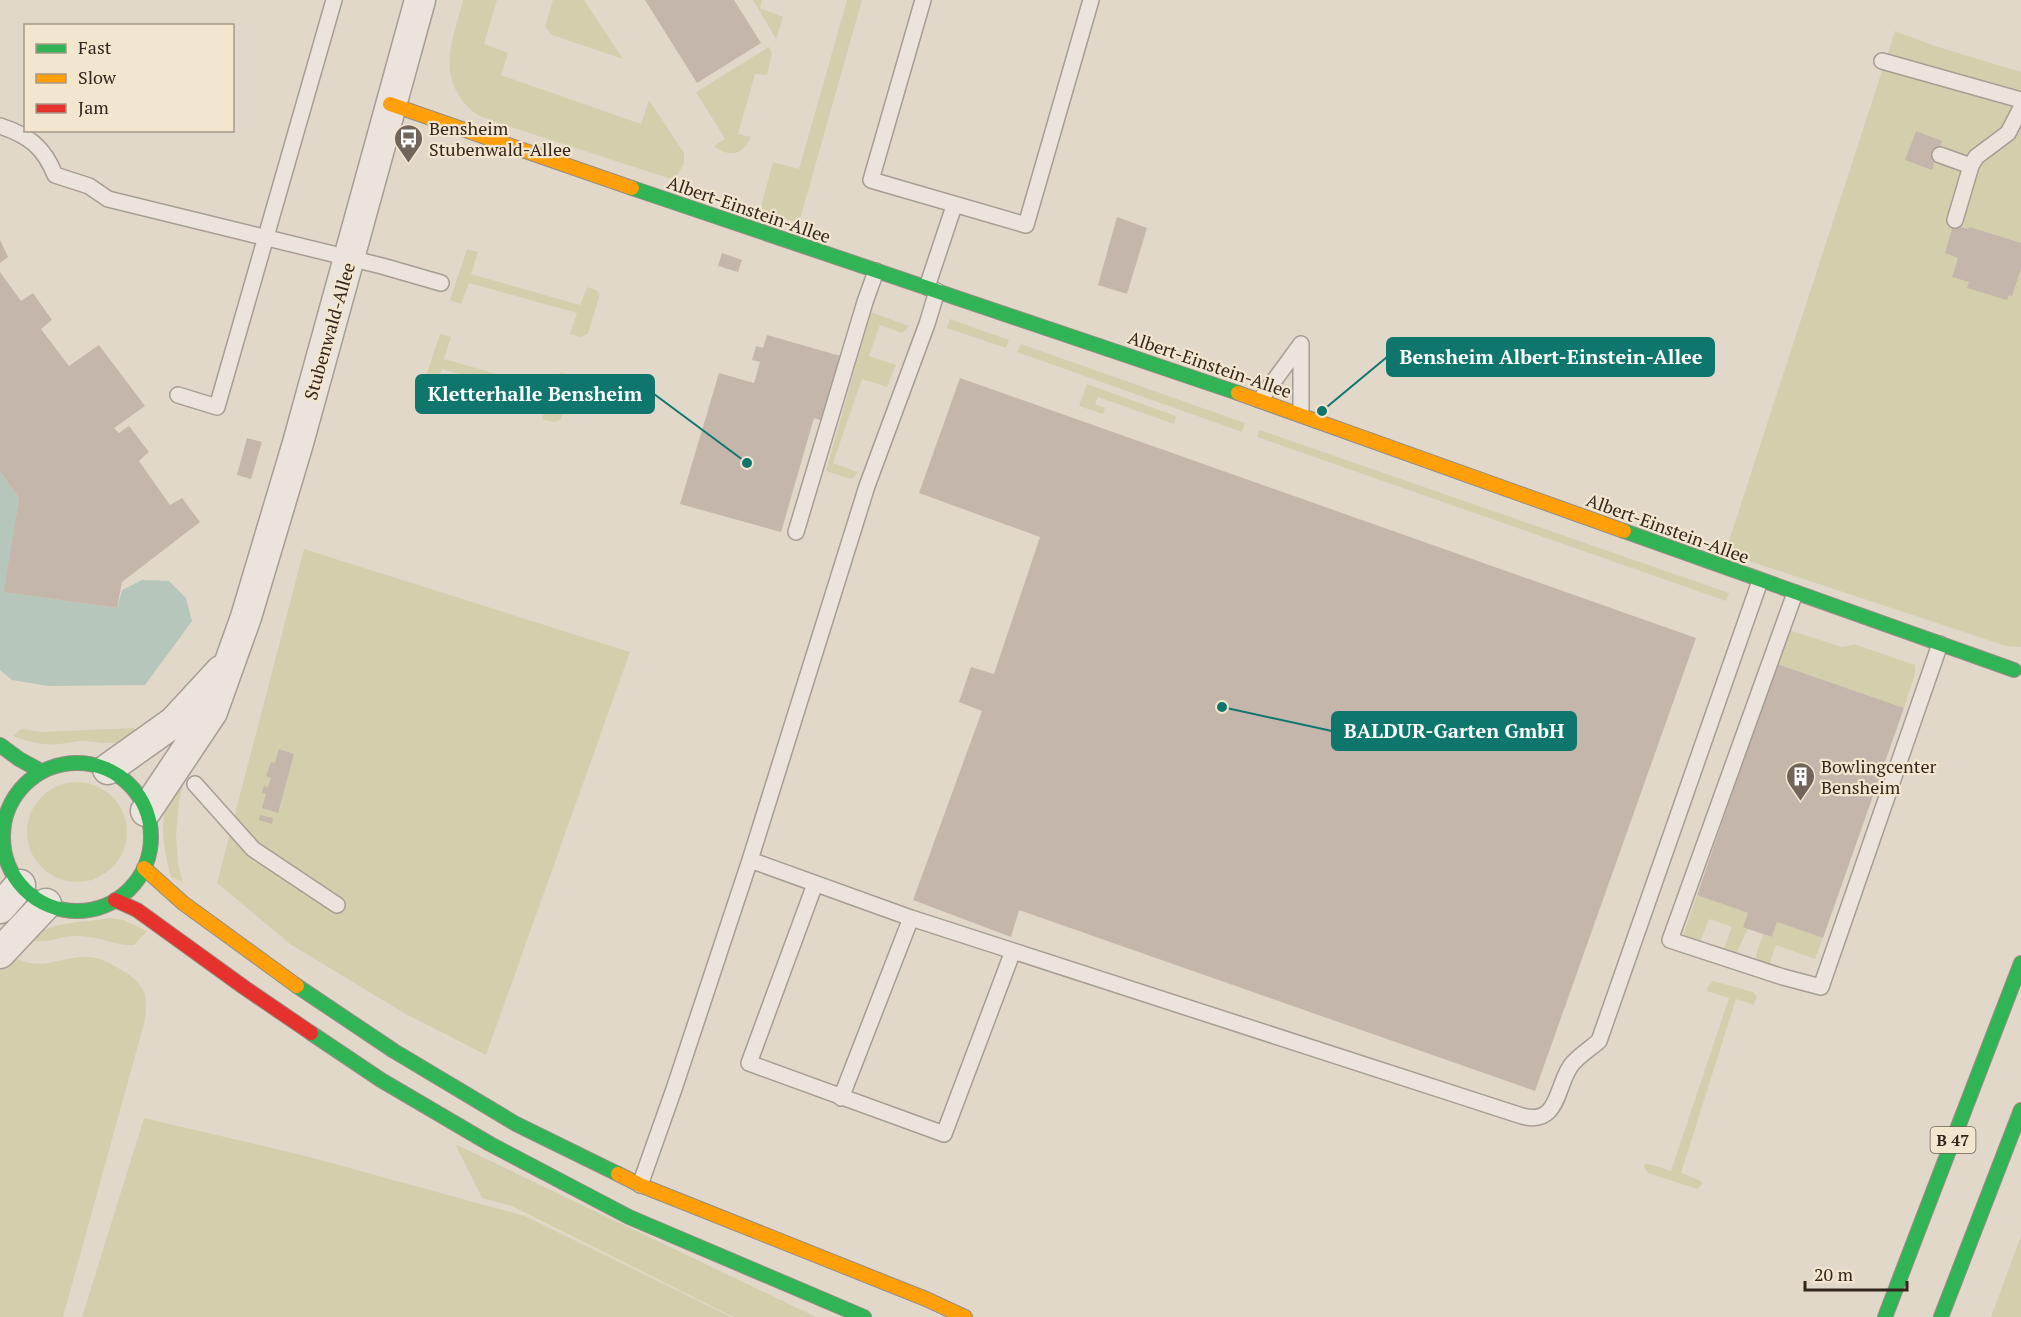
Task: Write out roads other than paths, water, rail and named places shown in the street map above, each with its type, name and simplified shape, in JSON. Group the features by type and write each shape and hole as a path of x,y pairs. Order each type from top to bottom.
{"main road":[{"name":"Albert-Einstein-Allee","path":"390,104 709,215 1301,414 1760,581 2017,669"},
{"path":"0,745 41,771"},
{"path":"70,763 89,764 108,769 124,779 137,794 146,811 150,830 150,849 144,868 134,884 115,900 84,911 64,910 46,904 33,897 20,885 9,868 3,846 4,823 10,805 22,787 41,771 70,763"},
{"path":"0,794 10,805"},
{"path":"144,868 183,903 266,965 394,1051 516,1124 640,1185 965,1317"},
{"path":"115,900 137,910 244,988 381,1080 490,1144 629,1217 861,1316"},
{"name":"B 47","path":"1884,1317 2021,963"},
{"path":"1941,1317 2021,1110"}],"street":[{"name":"Stubenwald-Allee","path":"146,811 212,712 246,617 298,443 420,0"},
{"name":"Stubenwald-Allee","path":"108,769 174,722 231,660"},
{"path":"0,908 20,885"},
{"path":"0,953 46,904"}],"lane":[{"path":"178,395 217,407 334,0"},
{"path":"922,0 871,180 954,206 1026,225 1091,0"},
{"path":"1882,61 2021,100"},
{"path":"1955,220 1971,166 1976,157 2008,133 2021,108"},
{"path":"0,126 20,132 35,143 55,175 89,186 108,199 350,258 441,283"},
{"path":"1940,155 1971,166"},
{"path":"640,1185 750,860 867,486 927,324 932,289 954,206"},
{"path":"796,532 876,271"},
{"path":"1260,400 1300,344 1301,414"},
{"path":"750,860 911,918 1533,1119 1541,1116 1555,1103 1571,1064 1599,1041 1760,581"},
{"path":"1795,593 1670,940 1821,987 1940,644"},
{"path":"195,784 253,849 337,905"},
{"path":"815,884 749,1063 944,1134 1013,951"},
{"path":"841,1098 911,918"}],"place":[{"name":"Bensheim Stubenwald-Allee","path":"408,164"},
{"name":"Bensheim Albert-Einstein-Allee","path":"1322,411"},
{"name":"Kletterhalle Bensheim","path":"747,463"},
{"name":"BALDUR-Garten GmbH","path":"1222,707"},
{"name":"Bowlingcenter Bensheim","path":"1800,802"}]}
